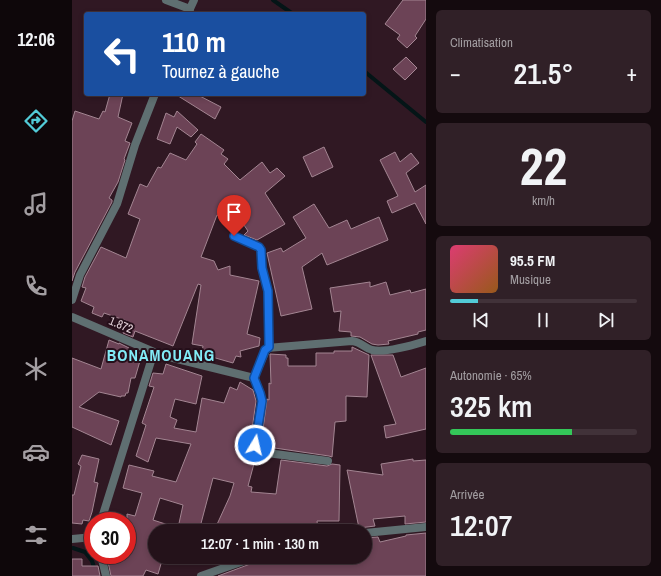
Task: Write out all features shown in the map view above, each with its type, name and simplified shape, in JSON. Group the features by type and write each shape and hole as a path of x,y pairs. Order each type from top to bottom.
{"street":[{"path":"166,0 189,11 194,0"},
{"path":"72,300 80,275 117,204 135,145 154,96"},
{"path":"234,236 259,247 261,250 262,268 268,291 269,347"},
{"name":"1.872","path":"72,317 161,355 254,378"},
{"path":"328,461 260,452 257,450 255,445 262,401 254,378 265,350 269,347 352,341 363,344 372,350 383,350 426,341"},
{"path":"104,512 151,360 154,356 161,355"},
{"path":"372,532 426,526"},
{"path":"72,539 84,538"},
{"path":"103,564 106,576"},
{"path":"201,576 236,564"}],"building":[{"path":"403,0 426,0 426,19 415,36 417,38 407,48 397,39 400,35 385,24"},
{"path":"406,57 417,68 405,80 393,69"},
{"path":"109,96 123,96 118,117 132,123 125,141 130,143 118,182 109,198 112,202 75,272 72,281 72,121 75,111 99,119 103,111 105,112"},
{"path":"178,96 200,96 221,107 215,119"},
{"path":"177,111 198,130 191,137 177,127 170,144 157,139 166,113 174,117"},
{"path":"201,134 224,150 221,154 228,159 224,164 240,180 262,162 270,173 277,168 285,176 265,193 285,224 257,240 244,235 248,231 227,200 219,216 217,215 201,257 214,261 218,270 230,266 230,275 259,281 247,334 260,338 259,346 240,351 241,357 236,356 233,363 205,355 205,353 202,352 203,346 192,344 201,285 198,284 173,346 135,331 133,337 123,333 127,321 104,313 102,317 92,313 94,307 81,301 86,288 82,287 85,277 101,247 126,258 140,219 128,214 140,184 147,187 158,167 161,168 170,153 186,160 197,144 195,142"},
{"path":"324,147 333,167 312,177 303,157"},
{"path":"395,152 400,162 411,153 419,163 406,173 415,192 426,185 426,224 415,203 392,213 387,201 398,196 380,160"},
{"path":"314,204 329,228 347,220 351,229 379,217 388,240 327,265 322,253 302,267 312,309 281,316 267,253 281,248 283,252 306,238 293,217"},
{"path":"370,282 370,287 386,282 390,295 410,290 411,293 426,289 426,330 418,332 418,334 388,341 389,344 378,345 372,344 360,337 351,336 351,332 339,331 341,311 334,312 330,288"},
{"path":"109,340 142,354 135,378 131,378 128,393 126,393 125,396 121,397 99,392 79,407 119,421 111,445 72,427 72,358 101,369"},
{"path":"352,347 369,355 367,397 346,396 346,421 335,422 332,457 261,446 267,399 269,400 269,383 271,384 270,354 286,355 286,358 288,358 288,366 316,366 316,353 352,351"},
{"path":"371,355 393,355 401,377 426,368 426,429 386,438 384,426 396,424"},
{"path":"166,364 202,376 196,404 175,399 170,417 177,420 174,428 196,432 202,398 224,403 230,387 237,390 240,382 253,390 256,401 250,444 252,452 256,456 248,486 252,487 251,492 276,494 281,460 327,466 332,464 340,465 339,521 317,521 317,524 217,524 230,496 234,483 213,478 201,524 179,524 183,505 160,498 153,520 166,524 148,524 148,564 161,564 158,574 146,570 143,576 111,576 108,564 136,564 136,513 142,493 123,488 129,465 154,471 152,476 176,482 191,444 156,438 148,462 136,456 146,425 142,423 154,387 149,386 153,373 163,374"},
{"path":"82,455 99,459 94,482 98,483 92,512 84,512 84,520 82,524 72,523 72,495 74,495 81,466 78,464"},
{"path":"413,459 413,461 426,460 426,522 405,524 405,516 373,519 375,526 372,526 372,524 358,524 347,470 383,475 381,464"},
{"path":"426,533 426,576 218,576 250,564 372,564 372,537 378,537 380,542 406,535"},
{"path":"72,559 82,559 82,566 98,566 100,576 72,576"}],"waterway":[{"path":"273,0 290,12"},
{"path":"366,73 426,122"},
{"path":"73,548 85,552 92,561 97,576"}],"district":[{"name":"BONAMOUANG","path":"161,355"}],"route":[{"path":"234,236 259,247 261,250 262,268 268,291 269,347 265,350 254,378 262,401 255,445"}]}
